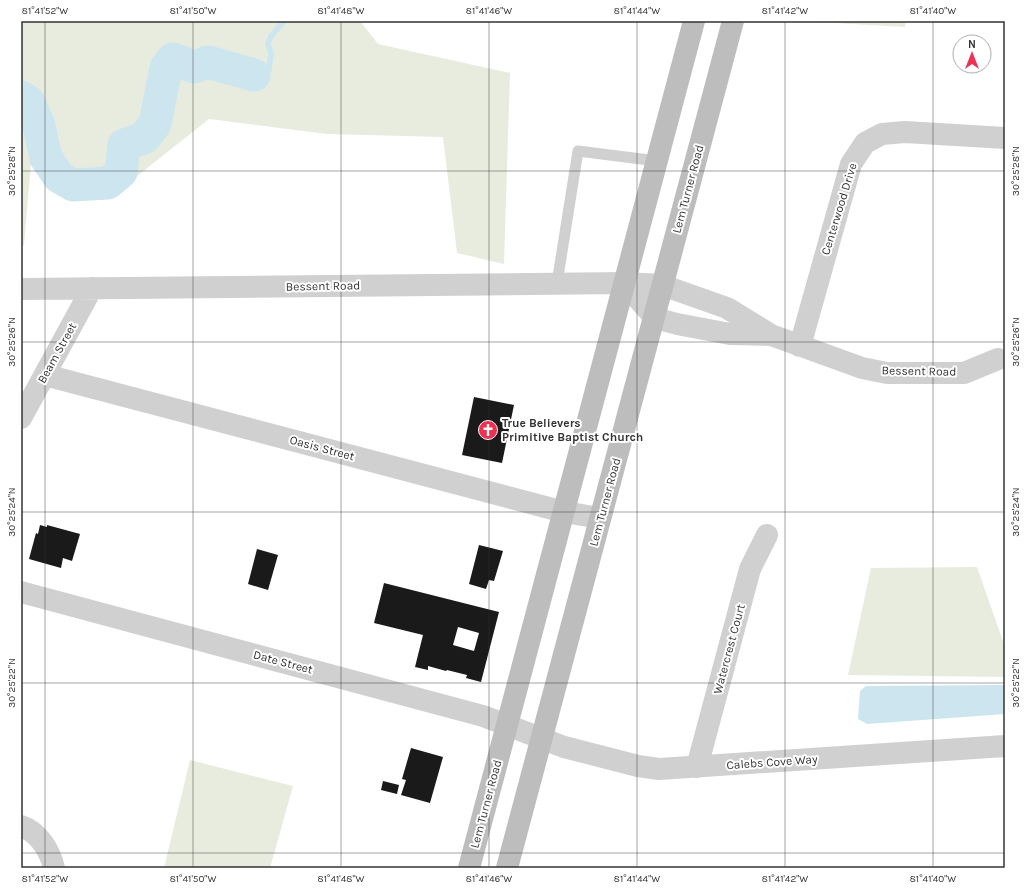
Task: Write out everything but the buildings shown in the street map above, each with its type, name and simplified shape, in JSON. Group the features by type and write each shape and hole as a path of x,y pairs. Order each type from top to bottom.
{"main road":[{"name":"Lem Turner Road","path":"469,868 694,21"},
{"name":"Lem Turner Road","path":"508,868 733,21"}],"street":[{"name":"Centerwood Drive","path":"800,346 850,164 865,143 882,134 905,132 1005,138"},
{"name":"Bessent Road","path":"21,289 624,283 662,285 727,308 771,335 862,368 887,372 964,372 998,359"},
{"path":"624,283 655,318"},
{"name":"Beam Street","path":"21,418 92,288"},
{"name":"Bessent Road","path":"655,318 677,324 730,334 771,335"},
{"name":"Oasis Street","path":"45,375 564,512 600,518"},
{"name":"Watercrest Court","path":"697,767 750,569 767,535"},
{"name":"Date Street","path":"21,592 484,716 542,738"},
{"name":"Calebs Cove Way","path":"542,738 564,747 638,766 659,769 1005,746"},
{"path":"21,826 42,840 54,868"}],"lane":[{"path":"557,284 578,151 657,161"}],"shaded area":[{"path":"21,21 360,21 378,44 510,73 504,264 457,253 443,137 327,134 209,119 122,188 72,196 31,164 24,245 21,247"},
{"path":"800,21 906,21 905,27"},
{"path":"977,567 1005,647 1005,677 848,675 871,568"},
{"path":"190,760 293,786 270,868 164,868"}],"water":[{"path":"1005,685 1005,714 867,724 858,719 860,691 866,686"}],"waterway":[{"path":"254,75 262,76 269,70 271,53 268,44 271,36 284,21"},
{"path":"21,97 29,102 39,126 46,158 59,177 73,185 108,183 121,172 124,145 144,138 155,124 166,68 173,59 194,67 208,62 254,75"}],"place":[{"name":"True Believers Primitive Baptist Church","path":"488,430"}]}
